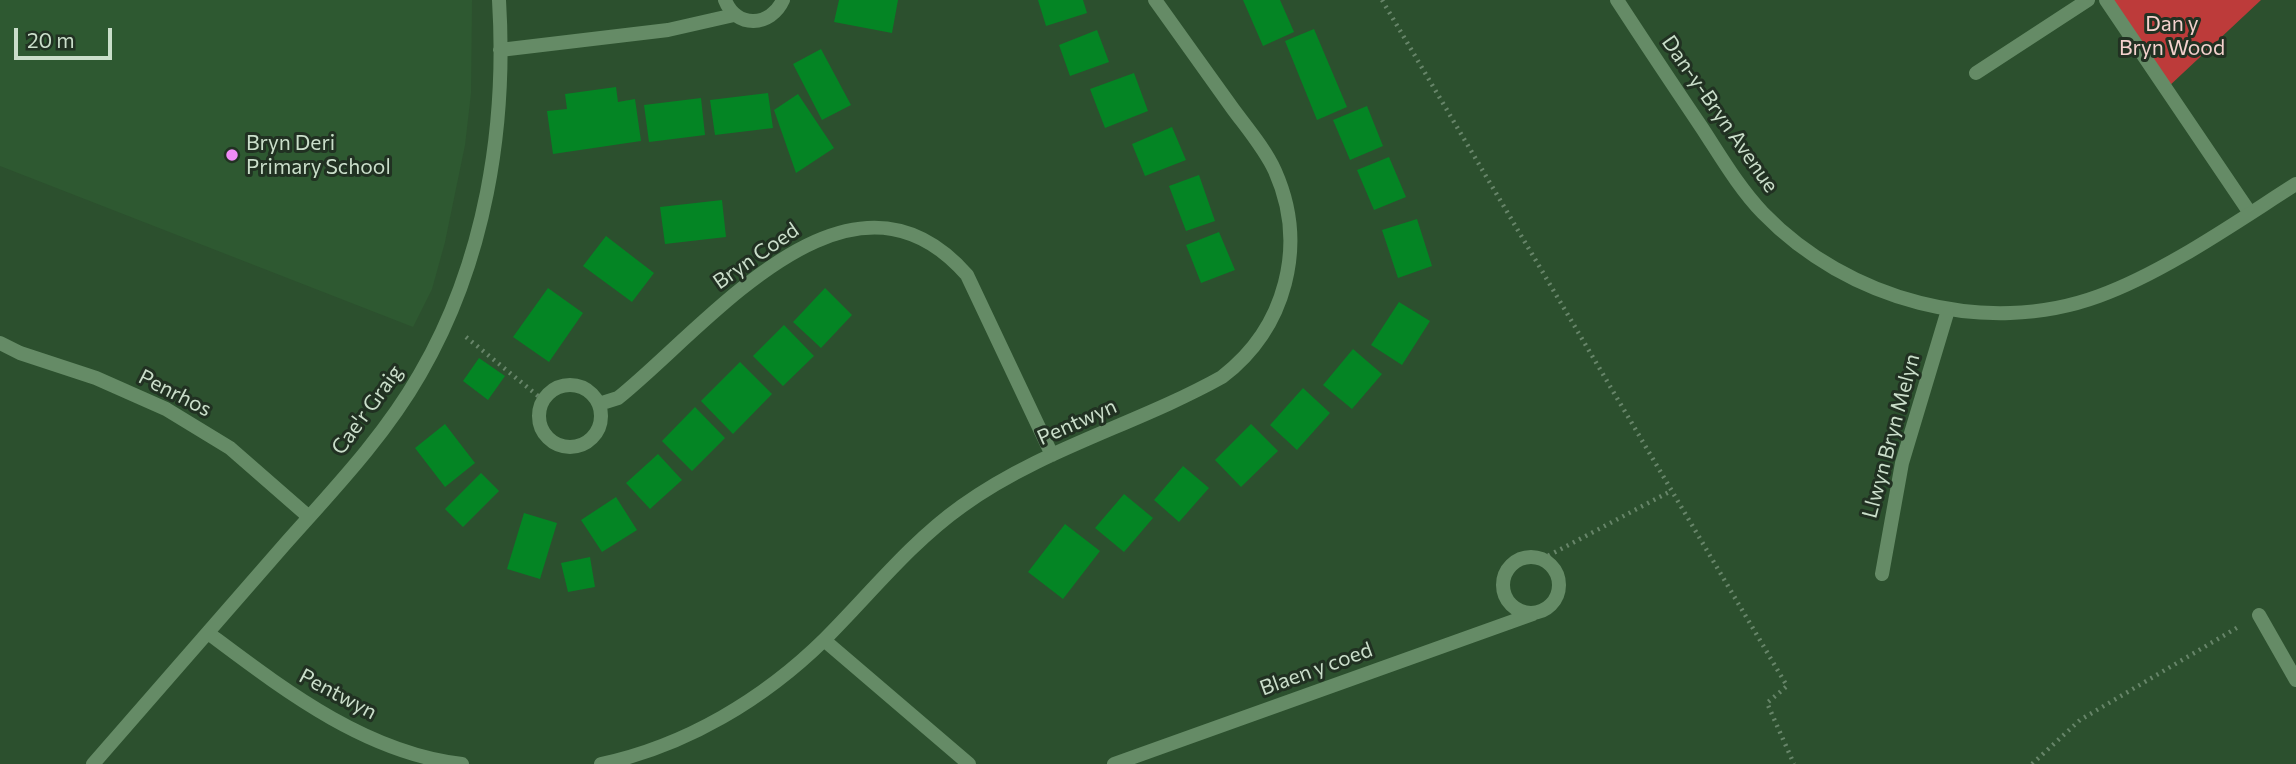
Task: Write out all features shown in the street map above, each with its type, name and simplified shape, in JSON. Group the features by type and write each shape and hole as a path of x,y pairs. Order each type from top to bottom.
{"street":[{"name":"Cae'r Graig","path":"93,764 309,517 397,412 421,373 462,283 486,196 495,140 500,50 499,0"},
{"path":"725,0 734,15 743,20 763,20 780,8 783,0"},
{"name":"Pentwyn","path":"601,764 668,742 753,700 824,640 930,531 998,482 1222,377 1243,361 1265,332 1278,310 1287,279 1292,245 1275,171 1155,0"},
{"name":"Dan-y-Bryn Avenue","path":"1617,0 1736,180 1763,213 1802,248 1852,279 1895,296 1948,310 2028,312 2097,297 2133,282 2296,184"},
{"path":"1976,73 2088,0"},
{"path":"2106,0 2250,213"},
{"path":"500,50 667,30 734,15"},
{"name":"Bryn Coed","path":"599,404 618,398 708,317 791,253 821,237 847,230 875,227 903,230 926,239 949,255 967,275 1052,455"},
{"name":"Llwyn Bryn Melyn","path":"1882,575 1902,463 1948,310"},
{"name":"Penrhos","path":"0,343 20,353 96,378 166,409 230,447 309,517"},
{"path":"577,385 594,395 602,414 596,435 588,443 567,448 548,438 539,419 543,400 558,387 577,385"},
{"path":"1533,556 1542,559 1556,572 1559,591 1549,607 1533,614 1524,613 1509,604 1504,596 1504,577 1514,562 1533,556"},
{"name":"Blaen y coed","path":"1114,764 1533,614"},
{"path":"2259,615 2296,680"},
{"name":"Pentwyn","path":"208,632 312,708 396,748 462,764"},
{"path":"824,640 969,764"}],"path":[{"path":"1382,0 1787,686 1767,703 1794,764"},
{"path":"446,321 543,400"},
{"path":"1542,559 1671,491"},
{"path":"2032,764 2080,720 2259,615"}],"shaded area":[{"name":"Bryn Deri Primary School","path":"0,0 472,0 471,93 465,145 445,242 432,289 413,327 0,166"}],"green space":[{"name":"Dan y Bryn Wood","path":"2105,0 2261,0 2167,88"}],"building":[{"path":"839,0 898,0 892,33 834,22"},
{"path":"1038,0 1083,0 1087,13 1046,26"},
{"path":"1243,0 1280,0 1294,32 1263,46"},
{"path":"1314,29 1347,107 1317,120 1285,41"},
{"path":"1097,30 1109,62 1070,76 1059,45"},
{"path":"821,49 851,105 822,120 793,64"},
{"path":"1134,73 1148,111 1105,128 1090,89"},
{"path":"616,87 618,102 635,99 641,141 553,154 547,111 567,109 565,94"},
{"path":"768,93 773,128 715,135 710,100"},
{"path":"798,94 834,148 796,173 774,110"},
{"path":"701,98 705,135 649,142 644,105"},
{"path":"1367,106 1383,146 1350,160 1333,120"},
{"path":"1172,127 1186,160 1145,176 1132,144"},
{"path":"1389,157 1406,197 1374,210 1357,170"},
{"path":"1199,175 1215,221 1186,231 1169,186"},
{"path":"722,200 726,237 665,244 660,207"},
{"path":"1417,219 1432,266 1398,278 1382,230"},
{"path":"1219,232 1235,270 1201,283 1186,245"},
{"path":"606,236 654,273 632,302 583,266"},
{"path":"548,288 583,313 549,362 513,337"},
{"path":"825,288 852,315 821,348 793,322"},
{"path":"1399,302 1430,321 1402,365 1371,345"},
{"path":"784,325 814,356 783,386 753,356"},
{"path":"1353,349 1382,374 1352,409 1323,385"},
{"path":"479,358 505,376 488,400 463,381"},
{"path":"740,362 772,394 733,434 701,401"},
{"path":"1303,388 1330,413 1297,450 1270,425"},
{"path":"695,407 725,438 692,471 662,441"},
{"path":"445,424 475,463 445,487 415,448"},
{"path":"1251,424 1278,451 1241,487 1215,460"},
{"path":"658,454 682,480 650,509 626,483"},
{"path":"1183,466 1209,488 1179,522 1154,500"},
{"path":"481,473 499,491 463,527 445,509"},
{"path":"1124,494 1153,518 1124,552 1095,528"},
{"path":"616,497 637,530 602,552 581,520"},
{"path":"524,513 557,523 540,579 507,569"},
{"path":"1065,524 1100,551 1063,599 1028,572"},
{"path":"590,557 595,587 568,592 561,563"}],"place":[{"name":"Bryn Deri Primary School","path":"232,155"}]}
